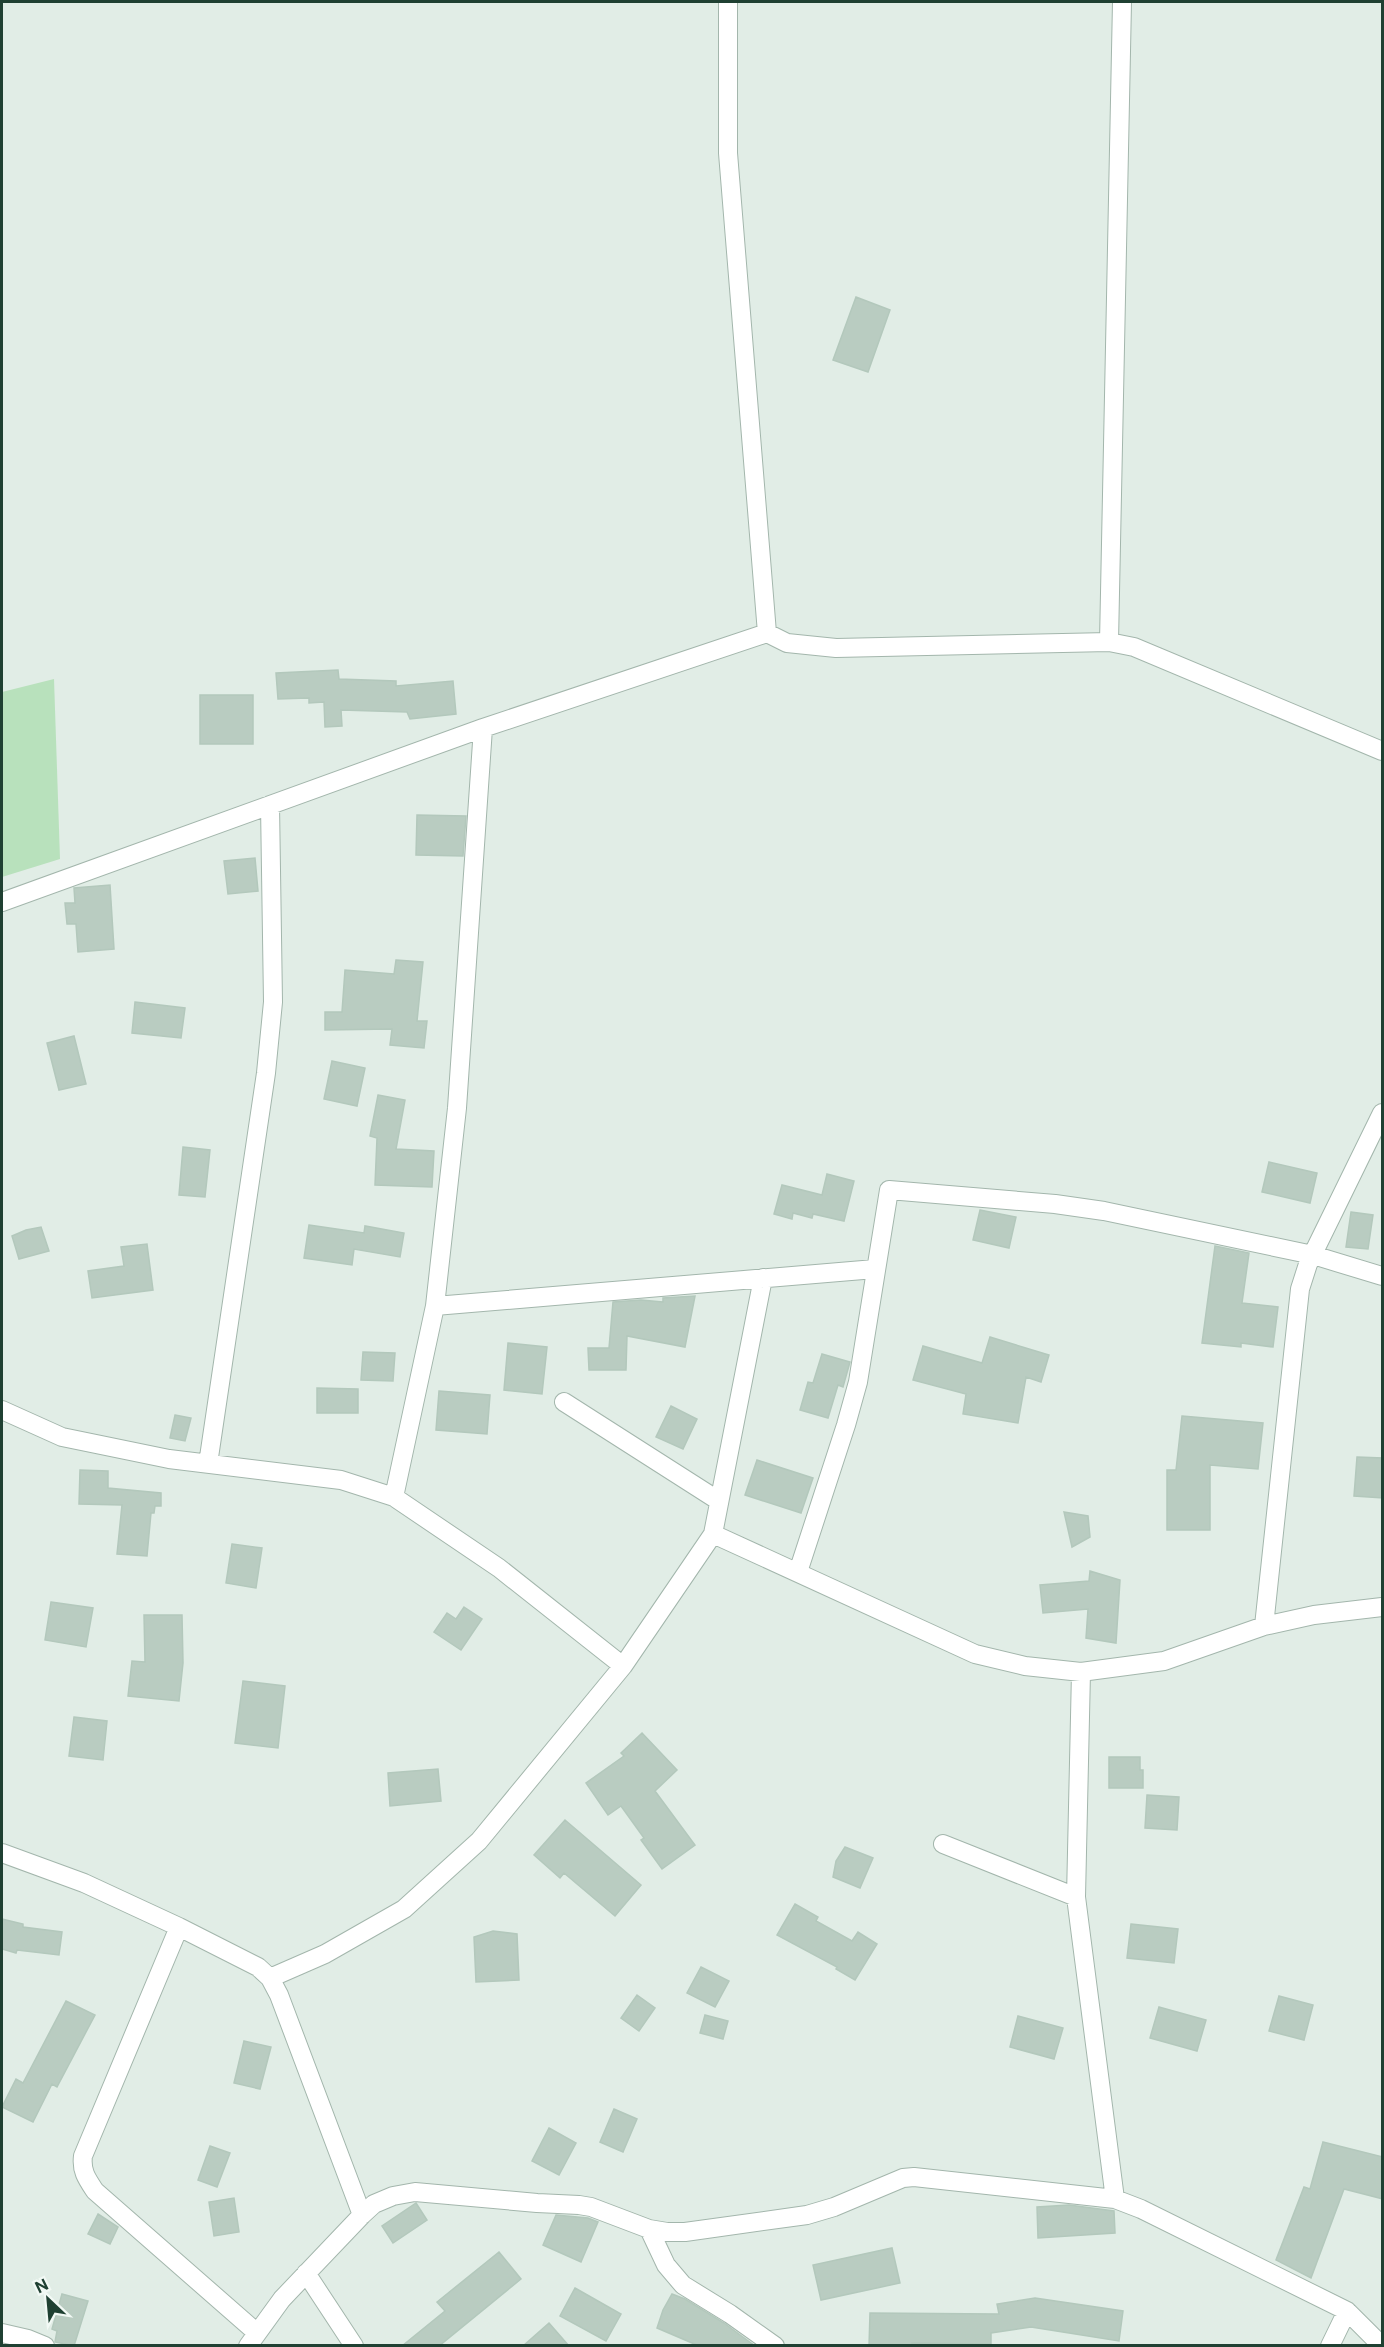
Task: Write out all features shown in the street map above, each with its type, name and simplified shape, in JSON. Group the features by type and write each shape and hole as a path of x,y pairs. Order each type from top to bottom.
{"street":[{"path":"728,2 728,153 767,633"},
{"path":"1109,642 1122,2"},
{"path":"2,902 483,728 767,633 787,643 836,648 1109,642 1134,647 1383,751"},
{"path":"394,1497 435,1306 457,1108 483,728"},
{"path":"208,1464 266,1073 273,1002 270,805"},
{"path":"1264,1626 1300,1289 1313,1255 1383,1113"},
{"path":"798,1572 858,1382 889,1190 1055,1204 1104,1211 1313,1255 1383,1276"},
{"path":"435,1306 875,1269"},
{"path":"270,1978 326,1954 404,1909 479,1841 623,1666 713,1534 764,1278"},
{"path":"564,1402 719,1501"},
{"path":"2,1410 62,1437 168,1459 341,1480 394,1497 500,1568 623,1666"},
{"path":"713,1534 975,1654 1025,1666 1081,1672 1164,1662 1264,1626 1314,1615 1383,1607"},
{"path":"1081,1672 1076,1896 1115,2199"},
{"path":"943,1844 1076,1896"},
{"path":"2,1852 84,1883 179,1927 258,1967 270,1978 279,1995 362,2215"},
{"path":"179,1927 83,2156 82,2166 85,2177 95,2191 252,2339 282,2298 374,2204 415,2192 537,2204 579,2205 591,2207 649,2229 685,2232 807,2215 834,2207 903,2178 914,2177 1115,2199 1160,2218 1347,2311 1382,2346"},
{"path":"649,2229 666,2265 683,2285 730,2314 775,2346"},
{"path":"306,2273 354,2346"},
{"path":"1330,2346 1347,2311"},
{"path":"2,2333 45,2346"}],"green space":[{"path":"54,679 60,859 2,877 2,692"}],"building":[{"path":"856,297 890,310 868,372 833,360"},
{"path":"338,670 339,679 396,681 396,686 453,681 456,714 410,719 407,712 341,710 342,726 325,727 324,702 309,703 309,698 278,699 276,673"},
{"path":"200,695 253,695 253,744 200,744"},
{"path":"417,815 466,816 463,856 416,855"},
{"path":"255,858 258,891 228,894 224,861"},
{"path":"110,885 114,949 78,952 76,924 67,924 65,903 75,903 74,888"},
{"path":"396,960 423,962 417,1021 427,1021 424,1048 390,1045 392,1029 325,1030 325,1012 342,1012 345,970 394,974"},
{"path":"135,1002 185,1008 181,1038 132,1033"},
{"path":"74,1036 86,1084 59,1090 47,1043"},
{"path":"332,1061 365,1068 357,1106 324,1099"},
{"path":"378,1095 405,1100 396,1149 434,1151 432,1187 375,1185 377,1138 370,1136"},
{"path":"183,1147 210,1150 205,1197 179,1195"},
{"path":"1269,1162 1317,1173 1310,1203 1262,1192"},
{"path":"827,1174 854,1181 844,1221 813,1214 812,1218 793,1213 792,1219 774,1214 782,1185 822,1195"},
{"path":"980,1210 1016,1217 1009,1248 973,1240"},
{"path":"1351,1212 1373,1215 1368,1249 1346,1247"},
{"path":"309,1225 364,1233 365,1226 404,1233 400,1257 354,1249 352,1265 304,1258"},
{"path":"41,1227 49,1251 19,1259 12,1236"},
{"path":"147,1244 153,1290 92,1298 88,1271 124,1266 121,1247"},
{"path":"1215,1246 1249,1253 1242,1303 1278,1307 1273,1347 1241,1343 1241,1347 1202,1343"},
{"path":"695,1296 685,1347 627,1336 626,1370 589,1370 588,1348 609,1348 613,1302 641,1300 663,1302 663,1298"},
{"path":"990,1337 1049,1355 1041,1382 1026,1377 1018,1423 963,1414 966,1394 913,1380 923,1346 982,1363"},
{"path":"508,1343 547,1347 542,1394 504,1390"},
{"path":"363,1352 395,1353 393,1381 361,1380"},
{"path":"822,1354 850,1362 843,1387 838,1385 828,1418 800,1410 808,1382 813,1383"},
{"path":"317,1388 358,1389 358,1413 317,1413"},
{"path":"439,1391 490,1395 487,1434 436,1430"},
{"path":"671,1406 697,1419 683,1449 656,1437"},
{"path":"175,1415 191,1418 185,1441 170,1438"},
{"path":"1182,1416 1263,1423 1258,1469 1210,1465 1210,1530 1167,1530 1167,1470 1176,1470"},
{"path":"1357,1457 1383,1458 1383,1498 1354,1496"},
{"path":"757,1460 813,1478 801,1513 745,1495"},
{"path":"80,1470 108,1471 108,1488 161,1493 161,1506 155,1506 154,1513 151,1513 147,1556 117,1554 122,1505 79,1504"},
{"path":"1064,1512 1088,1516 1090,1537 1072,1547"},
{"path":"232,1544 262,1548 256,1588 226,1583"},
{"path":"1090,1571 1120,1580 1116,1643 1086,1638 1088,1609 1043,1613 1040,1585 1089,1581"},
{"path":"51,1602 93,1608 86,1647 45,1640"},
{"path":"464,1607 482,1619 461,1650 434,1632 447,1613 456,1619"},
{"path":"144,1615 182,1615 183,1663 179,1701 128,1696 132,1661 145,1662"},
{"path":"243,1681 285,1686 278,1748 235,1743"},
{"path":"74,1717 107,1721 103,1760 69,1756"},
{"path":"642,1733 677,1770 655,1791 695,1845 662,1869 641,1840 644,1838 621,1806 608,1815 586,1783 624,1756 621,1753"},
{"path":"1109,1757 1140,1757 1143,1788 1109,1788"},
{"path":"438,1769 441,1801 390,1806 388,1773"},
{"path":"1147,1795 1179,1797 1177,1830 1145,1828"},
{"path":"565,1820 641,1885 615,1916 564,1873 560,1878 534,1855"},
{"path":"845,1847 873,1858 860,1888 833,1877 836,1861"},
{"path":"795,1904 818,1917 816,1921 852,1941 858,1932 877,1944 855,1980 836,1969 837,1967 777,1935"},
{"path":"2,1919 23,1924 23,1927 62,1932 59,1955 17,1950 16,1953 2,1949"},
{"path":"1131,1924 1178,1929 1174,1963 1127,1958"},
{"path":"493,1931 517,1934 519,1980 476,1982 474,1937"},
{"path":"701,1967 729,1981 715,2007 687,1993"},
{"path":"637,1995 655,2008 639,2031 621,2018"},
{"path":"1279,1996 1313,2005 1304,2040 1269,2031"},
{"path":"66,2001 95,2015 57,2087 52,2084 33,2122 2,2107 16,2079 23,2083"},
{"path":"1159,2007 1206,2020 1197,2051 1150,2038"},
{"path":"705,2015 728,2021 723,2039 700,2033"},
{"path":"1018,2016 1063,2028 1054,2059 1010,2047"},
{"path":"244,2041 271,2047 260,2089 234,2083"},
{"path":"614,2109 637,2119 623,2152 600,2142"},
{"path":"549,2128 576,2143 559,2175 532,2161"},
{"path":"1323,2142 1383,2157 1383,2199 1344,2189 1311,2278 1276,2260 1304,2187 1310,2189"},
{"path":"210,2146 230,2153 217,2187 198,2180"},
{"path":"234,2198 239,2232 214,2236 209,2202"},
{"path":"416,2203 427,2220 393,2243 382,2226"},
{"path":"1069,2205 1114,2211 1115,2233 1038,2238 1037,2207"},
{"path":"98,2214 118,2227 110,2244 88,2234"},
{"path":"556,2215 588,2218 598,2222 581,2262 543,2245"},
{"path":"892,2248 900,2283 821,2300 813,2265"},
{"path":"499,2252 521,2279 439,2346 402,2346 445,2311 437,2302"},
{"path":"575,2288 621,2314 606,2341 560,2316"},
{"path":"62,2294 88,2301 74,2346 55,2342 57,2331 52,2329"},
{"path":"672,2294 685,2299 724,2323 755,2346 699,2346 657,2328"},
{"path":"1035,2298 1123,2311 1119,2341 1031,2327 991,2333 991,2344 912,2343 912,2346 869,2346 870,2313 999,2314 997,2304"},
{"path":"549,2323 569,2346 523,2346"}]}
